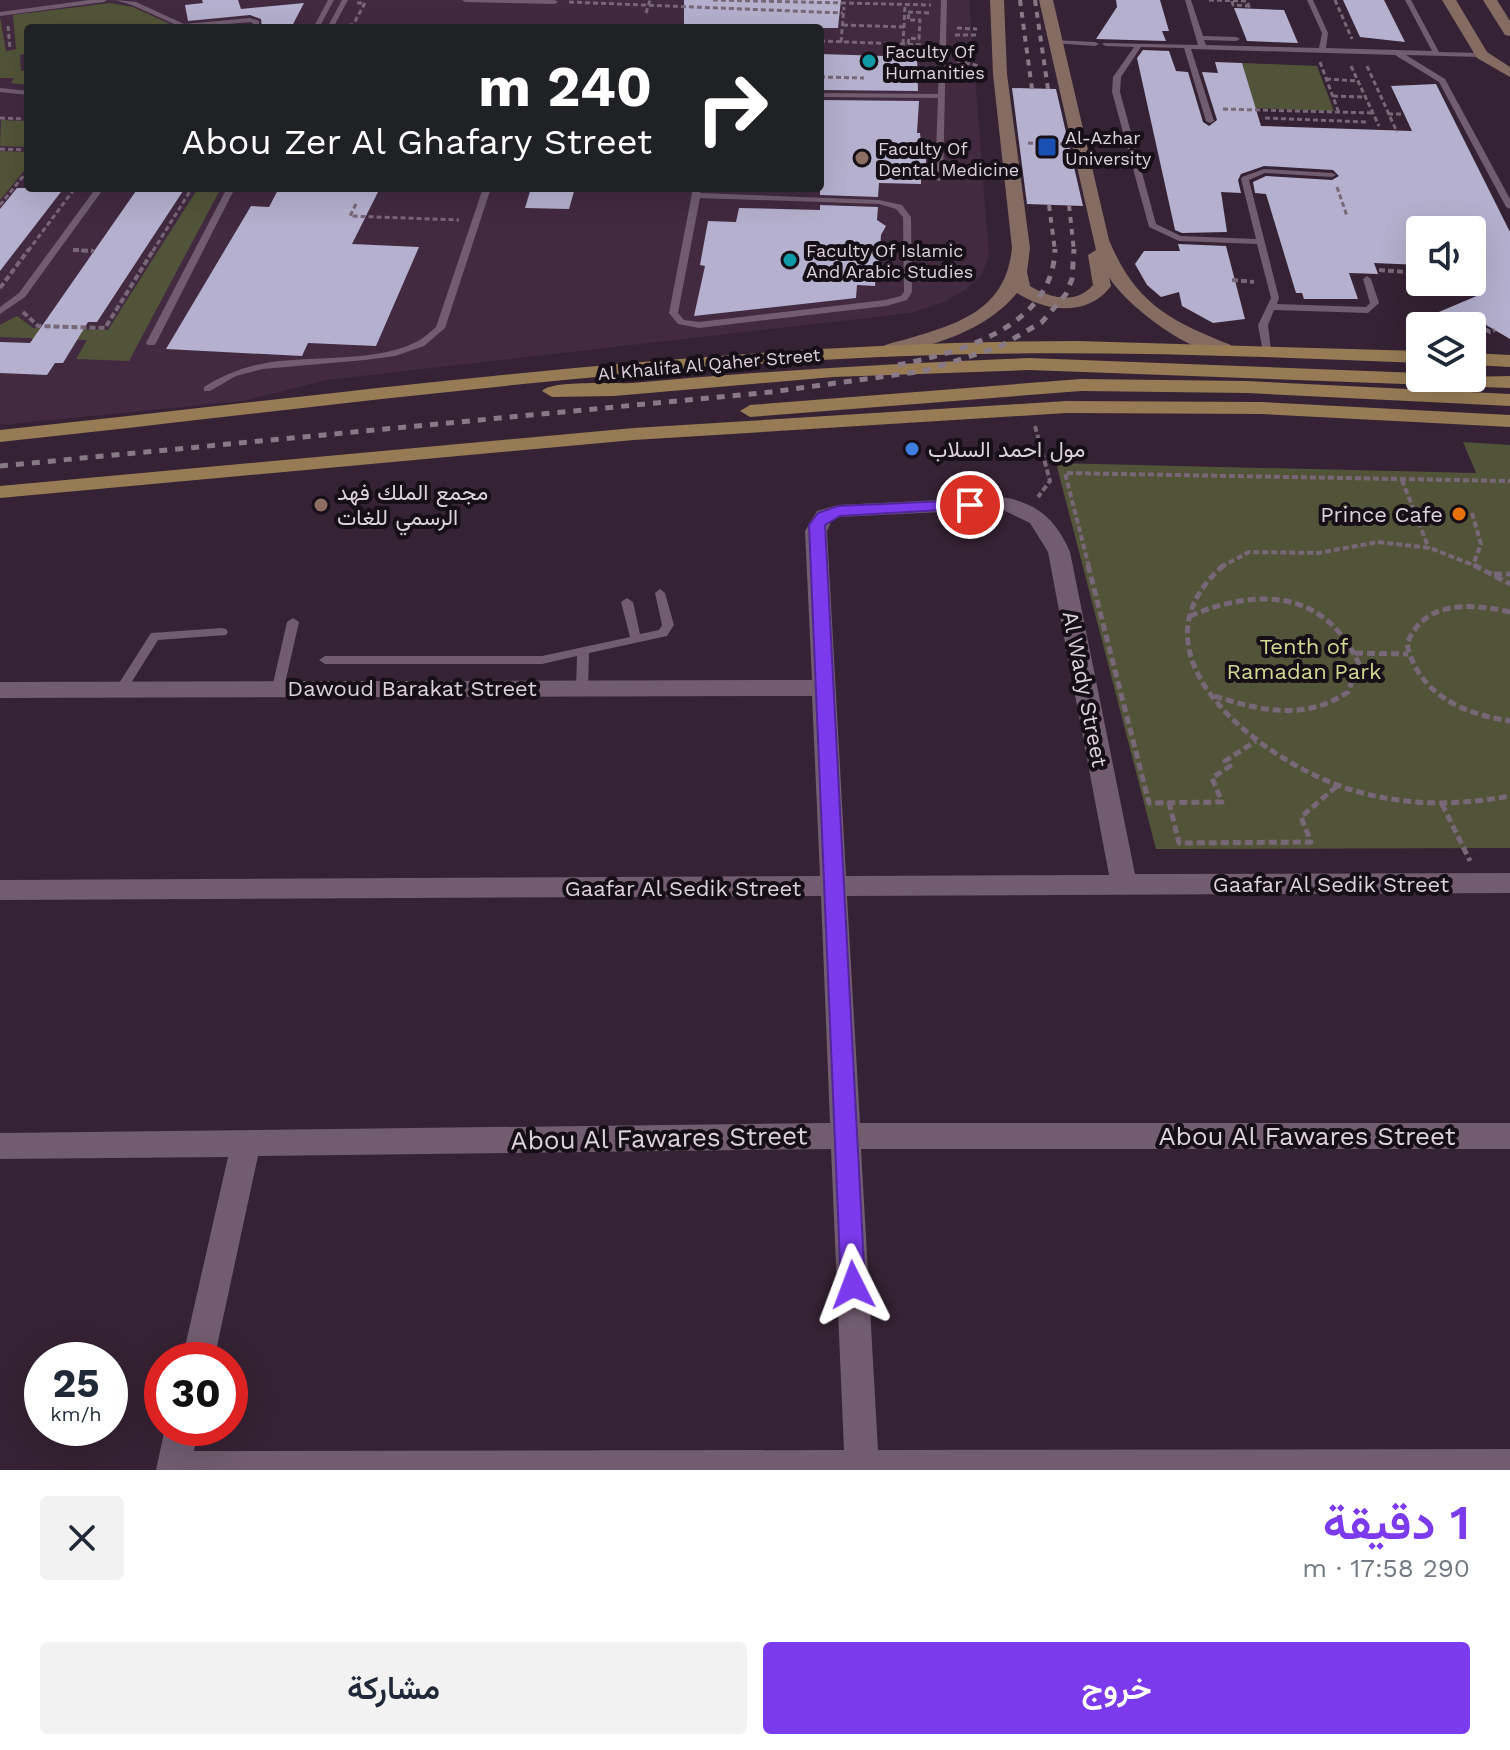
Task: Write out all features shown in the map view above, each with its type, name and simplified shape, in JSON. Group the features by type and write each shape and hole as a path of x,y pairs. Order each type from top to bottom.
{"main road":[{"path":"997,0 1000,74 1021,248 1019,273 1022,288 1036,297 1065,303 1090,298 1102,286 1096,253 1101,240"},
{"path":"1046,0 1101,240 1112,274 1129,295 1176,328 1224,349"},
{"path":"1449,0 1482,55 1510,71"},
{"path":"1490,0 1510,32"},
{"path":"1498,49 1510,71"},
{"path":"885,351 966,326 1003,297 1019,273"},
{"name":"Al Khalifa Al Qaher Street","path":"0,436 737,360 885,351 1031,347 1266,350 1406,356"},
{"path":"1486,360 1510,361"},
{"path":"499,384 544,391 589,392 833,371 1029,364 1180,367 1506,391"},
{"path":"634,434 744,411 1081,385 1506,391"},
{"path":"0,492 634,434 1031,409 1248,407 1510,421"}],"street":[{"path":"862,1467 816,531 824,516 838,511 1001,503 1022,507"},
{"name":"Al Wady Street","path":"1022,507 1049,529 1059,552 1124,885"},
{"name":"Dawoud Barakat Street","path":"0,690 823,688"},
{"name":"Gaafar Al Sedik Street","path":"0,890 1510,883"},
{"name":"Abou Al Fawares Street","path":"0,1146 845,1136 1510,1136"},
{"path":"202,1342 246,1143"},
{"path":"178,1446 173,1469 1510,1466"}],"lane":[{"path":"4,14 39,4 104,0"},
{"path":"118,0 134,3 175,24"},
{"path":"318,24 331,0"},
{"path":"332,24 345,0"},
{"path":"469,0 555,2"},
{"path":"1188,0 1203,48"},
{"path":"1310,0 1325,33 1322,50"},
{"path":"1408,0 1436,53"},
{"path":"939,179 944,6"},
{"path":"226,24 253,20 257,24"},
{"path":"1200,38 1236,39"},
{"path":"1055,42 1095,44"},
{"path":"1106,44 1482,55"},
{"path":"1139,45 1117,77 1116,92 1152,225 1179,238 1261,242"},
{"path":"1187,47 1210,121"},
{"path":"1396,52 1442,81 1510,207"},
{"path":"0,90 24,93"},
{"path":"824,95 940,96"},
{"path":"1266,350 1263,325 1274,307 1275,298 1245,184 1247,176 1264,171 1332,175"},
{"path":"0,311 13,303 97,192"},
{"path":"151,343 229,192"},
{"path":"207,389 222,378 254,367 396,352 428,340 440,328 486,192"},
{"path":"697,192 879,202 899,207 907,217 908,292 886,303 699,325 681,322 673,313 697,192"},
{"path":"1274,307 1368,310 1375,303 1367,279"},
{"path":"325,660 542,660 583,652 666,631 660,593"},
{"path":"627,602 636,640"},
{"path":"278,688 293,622"},
{"path":"122,688 155,636 222,632"},
{"path":"582,688 583,652"}],"path":[{"path":"676,8 679,0"},
{"path":"713,0 944,6"},
{"path":"1209,0 1232,1 1233,5 1249,7"},
{"path":"1335,0 1353,42"},
{"path":"555,2 650,2 676,8 843,13"},
{"path":"646,13 650,2"},
{"path":"905,5 908,20 920,20 919,39 909,38 906,44"},
{"path":"907,12 944,6"},
{"path":"841,42 844,7"},
{"path":"906,44 904,27 907,12"},
{"path":"4,14 10,49"},
{"path":"843,25 904,27"},
{"path":"970,29 977,29"},
{"path":"970,35 978,35"},
{"path":"824,41 942,45"},
{"path":"1334,59 1319,59 1342,121"},
{"path":"1348,60 1379,126"},
{"path":"1308,64 1336,65"},
{"path":"1367,66 1397,132"},
{"path":"973,67 980,68"},
{"path":"824,77 849,78"},
{"path":"1326,79 1358,81"},
{"path":"1333,96 1366,97"},
{"path":"1206,108 1373,113"},
{"path":"1388,114 1404,114"},
{"path":"0,118 24,119"},
{"path":"1265,118 1366,122"},
{"path":"1021,143 1063,144"},
{"path":"0,149 24,150"},
{"path":"0,205 24,175"},
{"path":"1332,175 1347,216"},
{"path":"0,288 72,192"},
{"path":"13,303 38,326 105,328 190,192"},
{"path":"356,204 350,216 476,221"},
{"path":"1367,279 1382,279 1378,269 1406,272"},
{"path":"1486,328 1490,332 1495,330"},
{"path":"1022,507 1042,495 1050,481 1031,409"},
{"path":"1256,741 1225,761 1230,766 1212,778 1222,802 1149,803 1065,473 1510,481"},
{"path":"1402,480 1429,549"},
{"path":"1472,513 1481,544 1473,565"},
{"path":"1510,584 1473,565 1429,549 1379,542 1318,553 1271,551 1240,555 1211,576 1190,616 1188,654 1210,695 1256,741 1291,764 1338,785 1398,800 1442,804 1510,796"},
{"path":"1493,574 1510,574"},
{"path":"1190,616 1238,598 1286,601 1330,620 1355,653 1359,664 1354,683 1339,700 1315,710 1268,711 1210,695"},
{"path":"1510,612 1474,605 1437,611 1413,628 1408,654 1419,675 1441,696 1471,712 1510,721"},
{"path":"1355,653 1408,654"},
{"path":"1169,802 1179,843 1311,842 1301,817 1338,785"},
{"path":"1442,804 1480,883"}],"shaded area":[{"path":"0,0 969,0 989,256 982,274 965,290 942,303 911,313 327,380 243,401 0,425"}],"green space":[{"path":"110,3 133,7 170,24 24,24 24,54 20,55 24,85 11,83 14,78 0,78 0,17 6,51 16,49 13,15"},
{"path":"1242,63 1317,66 1334,111 1255,108"},
{"path":"1,120 24,121 24,147 0,146"},
{"path":"0,151 24,152 24,171 0,200"},
{"path":"195,192 219,192 129,361 76,359 87,340 0,337 0,325 17,316 33,328 108,330"},
{"name":"Tenth of Ramadan Park","path":"1463,442 1510,445 1510,848 1156,849 1056,463 1476,473"}],"building":[{"path":"202,0 238,0 241,9 304,3 293,24 262,24 261,19 250,15 188,21 185,5 203,3"},
{"path":"684,0 841,0 838,28 824,28 824,24 684,24"},
{"path":"1116,0 1160,0 1169,31 1162,31 1166,41 1096,39 1117,7"},
{"path":"1343,0 1384,0 1405,42 1360,37"},
{"path":"1234,8 1284,10 1298,43 1247,41"},
{"path":"1143,50 1169,51 1176,71 1188,72 1203,122 1209,126 1217,120 1202,72 1218,73 1215,62 1242,63 1261,126 1412,131 1391,86 1436,84 1510,232 1510,339 1486,325 1486,312 1439,312 1477,296 1486,296 1486,216 1406,216 1406,264 1374,263 1378,274 1349,273 1358,299 1304,299 1302,293 1296,293 1266,194 1255,193 1253,182 1266,176 1332,180 1339,176 1333,170 1264,166 1241,174 1238,180 1241,193 1221,192 1227,232 1182,233 1175,230 1137,58"},
{"path":"824,54 917,57 918,91 824,90"},
{"name":"Al-Azhar University","path":"1012,88 1056,89 1083,206 1027,204"},
{"path":"824,100 919,101 917,133 920,133 921,144 926,145 926,172 921,172 921,184 879,183 878,197 820,195 824,192"},
{"path":"17,188 24,188 24,192 61,192 0,271 0,209"},
{"path":"135,192 182,192 97,322 88,322 63,363 55,363 47,375 0,373 0,342 30,343"},
{"path":"277,192 378,192 352,244 419,247 376,346 308,343 302,356 166,349 251,206 269,207"},
{"path":"530,192 574,192 569,209 525,208"},
{"name":"Faculty Of Islamic And Arabic Studies","path":"820,205 878,207 877,220 886,226 881,235 879,264 886,268 876,275 875,286 857,285 856,298 694,316 705,266 700,265 708,221 736,222 739,208 820,210"},
{"path":"1178,244 1226,246 1245,319 1213,323 1182,306 1179,292 1161,297 1147,285 1135,264 1144,251 1180,251"}],"railway":[{"path":"1020,0 1032,89"},
{"path":"1035,0 1048,89"},
{"path":"1049,205 1055,250"},
{"path":"1069,205 1074,250"},
{"path":"898,365 975,343 1021,317 1038,298 1050,276 1055,250"},
{"path":"0,466 771,392 924,371 999,347 1042,322 1066,294 1072,279 1074,250"}],"place":[{"name":"Faculty Of Humanities","path":"869,61"},
{"name":"Al-Azhar University","path":"1047,147"},
{"name":"Faculty Of Dental Medicine","path":"862,158"},
{"name":"Faculty Of Islamic And Arabic Studies","path":"790,260"},
{"name":"مول احمد السلاب","path":"912,449"},
{"name":"مجمع الملك فهد الرسمي للغات","path":"321,505"},
{"name":"Prince Cafe","path":"1459,514"}],"route":[{"path":"853,1285 816,531 819,520 838,511 970,505"}]}
